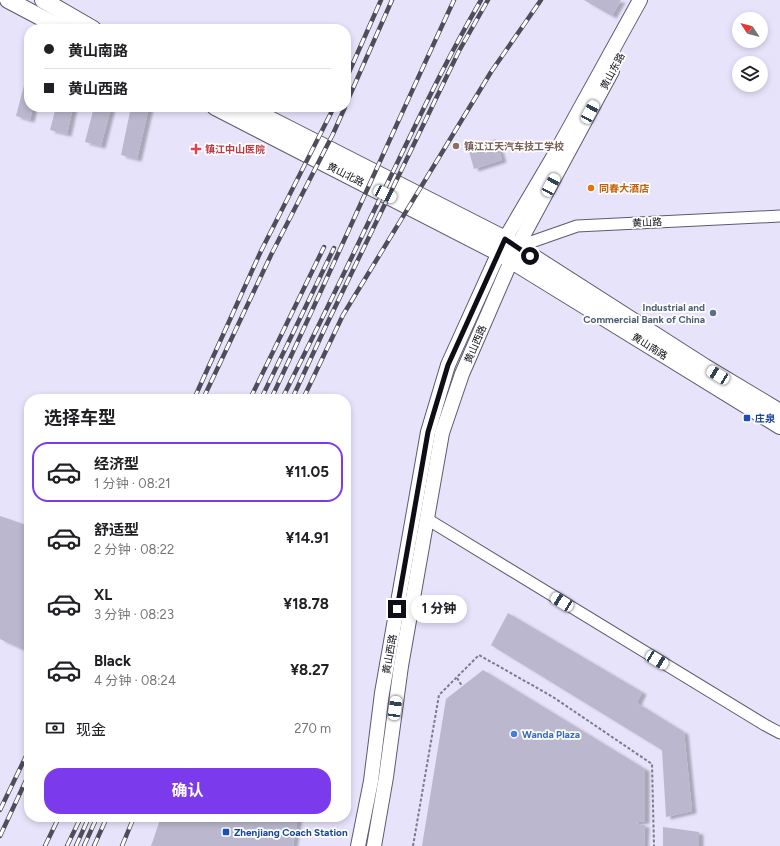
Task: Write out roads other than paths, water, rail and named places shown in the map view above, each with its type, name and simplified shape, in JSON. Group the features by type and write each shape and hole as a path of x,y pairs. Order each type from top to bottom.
{"main road":[{"path":"8,0 54,24"},
{"path":"43,0 84,24"},
{"name":"黄山北路","path":"225,112 508,250"},
{"name":"黄山北路","path":"255,112 508,250"},
{"name":"黄山南路","path":"508,250 780,412"},
{"name":"黄山南路","path":"508,250 780,426"}],"street":[{"name":"黄山东路","path":"508,250 640,0"},
{"name":"黄山东路","path":"508,250 649,0"},
{"name":"黄山路","path":"508,250 577,226 780,216"},
{"name":"黄山西路","path":"374,846 386,777 401,666 442,433 462,374 508,250"},
{"name":"黄山西路","path":"358,846 371,781 382,693 428,432 448,365 508,250"},
{"path":"427,519 780,733"}],"railway":[{"path":"351,68 381,0"},
{"path":"351,93 392,0"},
{"path":"273,394 454,0"},
{"path":"284,394 438,80 481,0"},
{"path":"294,394 459,51 488,0"},
{"path":"305,394 343,315 491,72 541,0"},
{"path":"196,394 261,251 331,112"},
{"path":"205,394 271,255 343,112"},
{"path":"252,394 324,247"},
{"path":"263,394 334,248"},
{"path":"0,810 24,760"},
{"path":"0,836 24,785"},
{"path":"45,846 57,822"},
{"path":"67,846 79,822"},
{"path":"76,846 87,822"},
{"path":"84,846 95,822"},
{"path":"94,846 105,822"},
{"path":"122,846 132,822"}],"place":[{"name":"镇江江天汽车技工学校","path":"456,146"},
{"name":"镇江中山医院","path":"196,149"},
{"name":"同春大酒店","path":"591,188"},
{"name":"Industrial and Commercial Bank of China","path":"713,313"},
{"name":"庄泉","path":"747,418"},
{"name":"Wanda Plaza","path":"514,734"},
{"name":"Zhenjiang Coach Station","path":"226,832"}]}
